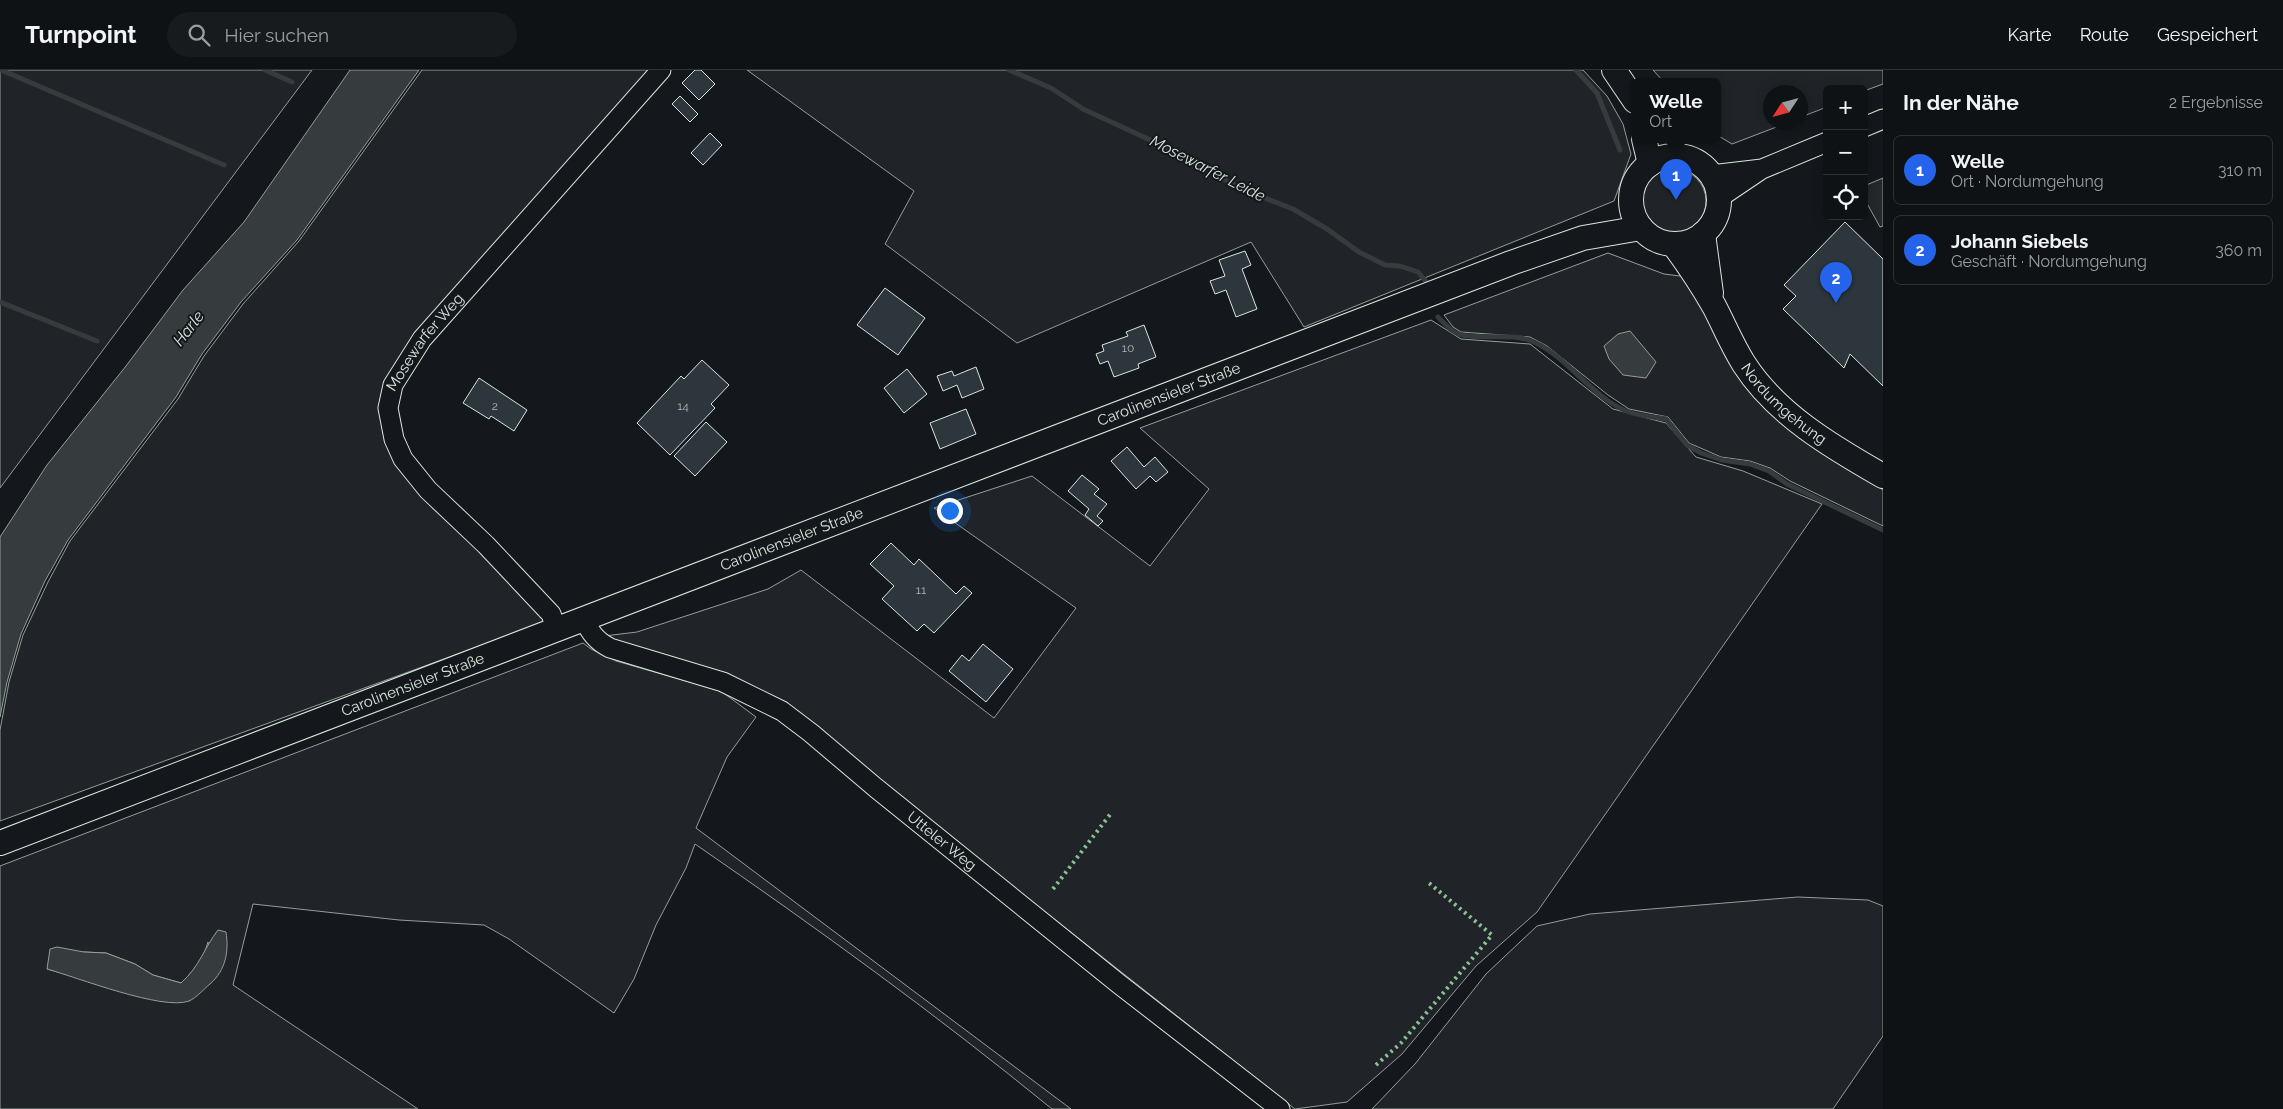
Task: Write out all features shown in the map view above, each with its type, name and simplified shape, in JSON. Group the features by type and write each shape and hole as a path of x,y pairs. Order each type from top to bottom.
{"main road":[{"path":"1614,70 1631,96"},
{"path":"1649,143 1660,153 1694,160 1711,175 1717,186 1719,198 1715,217 1703,234 1689,241 1674,245 1650,236 1641,228 1634,215 1631,203 1635,181 1660,153"},
{"name":"Carolinensieler Straße","path":"1583,238 1631,203"},
{"name":"Carolinensieler Straße","path":"3,842 556,628 1511,263 1583,238 1641,228"},
{"name":"Nordumgehung","path":"1703,234 1713,304"},
{"name":"Nordumgehung","path":"1674,245 1713,304 1744,364 1762,387 1786,411 1818,436 1883,476"}],"street":[{"name":"Mosewarfer Weg","path":"556,628 551,614 486,545 428,490 404,459 394,439 388,408 393,385 422,339 661,70"},
{"path":"1868,125 1883,119"},
{"path":"1719,198 1762,169 1823,144"},
{"path":"1711,175 1762,169"},
{"name":"Utteler Weg","path":"583,618 590,633 600,643 610,648 723,682 782,712 811,733 883,794 1126,990 1280,1109"}],"shaded area":[{"path":"0,70 312,70 0,488"},
{"path":"422,70 655,70 421,332 382,406 398,462 548,621 0,821 0,730 9,682 23,635 70,541 178,399 204,356 243,304 299,241"},
{"path":"747,70 1583,70 1607,96 1623,124 1631,154 1614,201 1304,327 1251,242 1017,343 885,244 914,191"},
{"path":"1653,70 1883,70 1883,84 1868,90 1868,85 1823,85 1823,109 1808,114 1808,85 1763,85 1763,130 1769,130 1732,144 1721,137 1721,78 1660,78"},
{"path":"1668,169 1680,169 1697,178 1704,189 1706,201 1704,213 1697,224 1680,233 1668,233 1656,228 1647,219 1642,207 1642,195 1647,183 1656,174"},
{"path":"1883,178 1883,226 1880,227 1868,205 1868,184"},
{"path":"1608,253 1664,274 1688,277 1738,374 1849,470 1883,490 1883,526 1790,481 1770,468 1750,461 1721,457 1689,443 1668,417 1629,409 1608,395 1547,346 1530,337 1461,332 1453,327 1444,315"},
{"path":"1431,320 1461,339 1530,344 1613,409 1666,423 1696,457 1743,471 1822,504 1537,912 1476,966 1402,1054 1347,1102 1295,1109 784,706 604,636 637,632 768,589 801,570 994,718 1076,608 934,508 1032,476 1150,566 1209,489 1140,428"},
{"path":"583,643 616,661 721,691 756,717 727,757 696,828 1071,1109 1052,1109 876,973 695,844 686,868 656,925 634,979 614,1013 509,939 484,925 399,920 253,904 233,985 418,1109 0,1109 0,866","holes":["208,942 216,978 189,1001 93,982 47,969 84,952 106,953 135,964 153,975 181,983 198,964"]},
{"path":"1798,897 1868,900 1883,906 1883,1036 1833,1109 1372,1109 1415,1064 1486,974 1537,926 1590,914"}],"water":[{"name":"Harle","path":"350,70 419,70 297,240 241,302 202,354 176,397 68,540 45,581 21,634 7,682 0,717 0,537 47,465 126,366 183,290 244,222"},
{"path":"1630,331 1656,362 1646,378 1623,375 1609,359 1604,346 1618,334"},
{"path":"218,930 226,932 227,946 223,966 215,979 189,1001 177,1003 140,997 47,969 50,949 57,947 84,952 106,953 135,964 153,975 181,983 193,970"}],"building":[{"path":"695,70 701,70 715,84 699,100 682,83"},
{"path":"680,96 698,114 690,122 672,104"},
{"path":"710,133 722,145 703,165 691,153"},
{"path":"1845,222 1883,259 1883,386 1850,354 1844,368 1783,309 1796,296 1784,285"},
{"path":"1245,251 1251,265 1242,269 1257,309 1236,317 1226,290 1215,294 1210,281 1225,276 1219,260"},
{"path":"885,288 925,318 898,355 857,325"},
{"path":"1144,325 1156,357 1138,364 1139,368 1114,377 1108,361 1100,364 1096,354 1104,351 1102,345 1128,336 1126,332"},
{"path":"702,360 729,385 711,404 715,408 670,455 637,423 681,376 684,379"},
{"path":"976,367 984,389 962,398 957,385 943,391 937,376 952,371 954,376"},
{"path":"907,369 927,394 904,413 884,388"},
{"path":"479,378 527,410 514,431 491,416 489,419 463,403"},
{"path":"966,409 976,434 940,449 930,423"},
{"path":"706,422 727,442 695,476 674,456"},
{"path":"1127,447 1144,467 1155,457 1168,472 1156,482 1150,476 1136,489 1111,461"},
{"path":"1082,475 1099,489 1094,494 1107,504 1097,516 1103,521 1098,526 1085,515 1089,509 1068,491"},
{"path":"891,543 914,565 919,559 956,594 964,586 972,593 934,633 924,624 917,631 882,599 894,586 870,564"},
{"path":"983,644 1013,669 986,702 949,671 962,655 969,661"}],"waterway":[{"path":"1,70 224,165"},
{"path":"265,70 292,82"},
{"name":"Mosewarfer Leide","path":"1009,70 1051,88 1083,109 1172,150 1242,189 1293,209 1327,229 1359,252 1385,265 1400,266 1418,272 1428,284"},
{"path":"1576,70 1597,93 1620,150"},
{"path":"0,302 97,341"},
{"name":"Mosewarfer Leide","path":"1438,317 1458,334 1480,337 1516,337 1534,342 1559,358 1592,388 1616,406 1629,412 1666,419 1687,445 1701,453 1722,460 1750,464 1769,471 1787,484 1883,530"}],"hedge":[{"path":"1053,889 1112,812"},
{"path":"1376,1065 1401,1043 1492,935 1429,883"}],"place":[{"name":"Welle","path":"1676,200"},
{"name":"Johann Siebels","path":"1836,303"}]}
